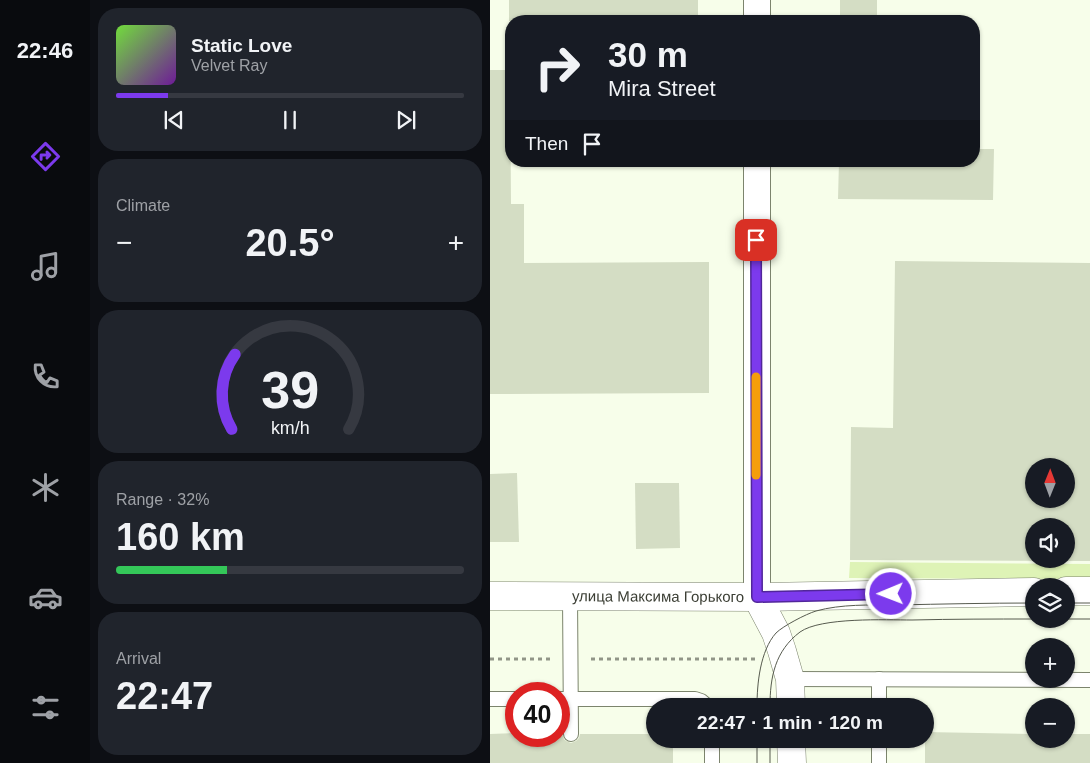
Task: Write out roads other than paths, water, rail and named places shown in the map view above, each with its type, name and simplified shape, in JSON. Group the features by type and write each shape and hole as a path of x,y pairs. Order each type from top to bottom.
{"street":[{"path":"757,0 757,15"},
{"path":"757,167 757,597 776,633 787,669 790,698"},
{"path":"1075,592 1090,591"},
{"name":"улица Максима Горького","path":"490,596 757,597 1025,592"},
{"path":"791,748 792,763"}],"lane":[{"path":"568,682 571,659 570,596"},
{"path":"787,669 879,679 1090,680"},
{"path":"879,679 879,698"},
{"path":"490,699 505,699"},
{"path":"570,699 646,699"},
{"path":"570,728 571,734"},
{"path":"712,748 712,763"},
{"path":"879,748 879,763"}],"tram line":[{"path":"757,698 760,668 771,640 784,627 812,613 835,607 856,605 1025,603"},
{"path":"1075,603 1090,603"},
{"path":"770,698 773,675 780,656 792,639 810,627 854,620 1025,619"},
{"path":"1075,619 1090,619"},
{"path":"757,748 757,763"},
{"path":"770,748 770,763"}]}
